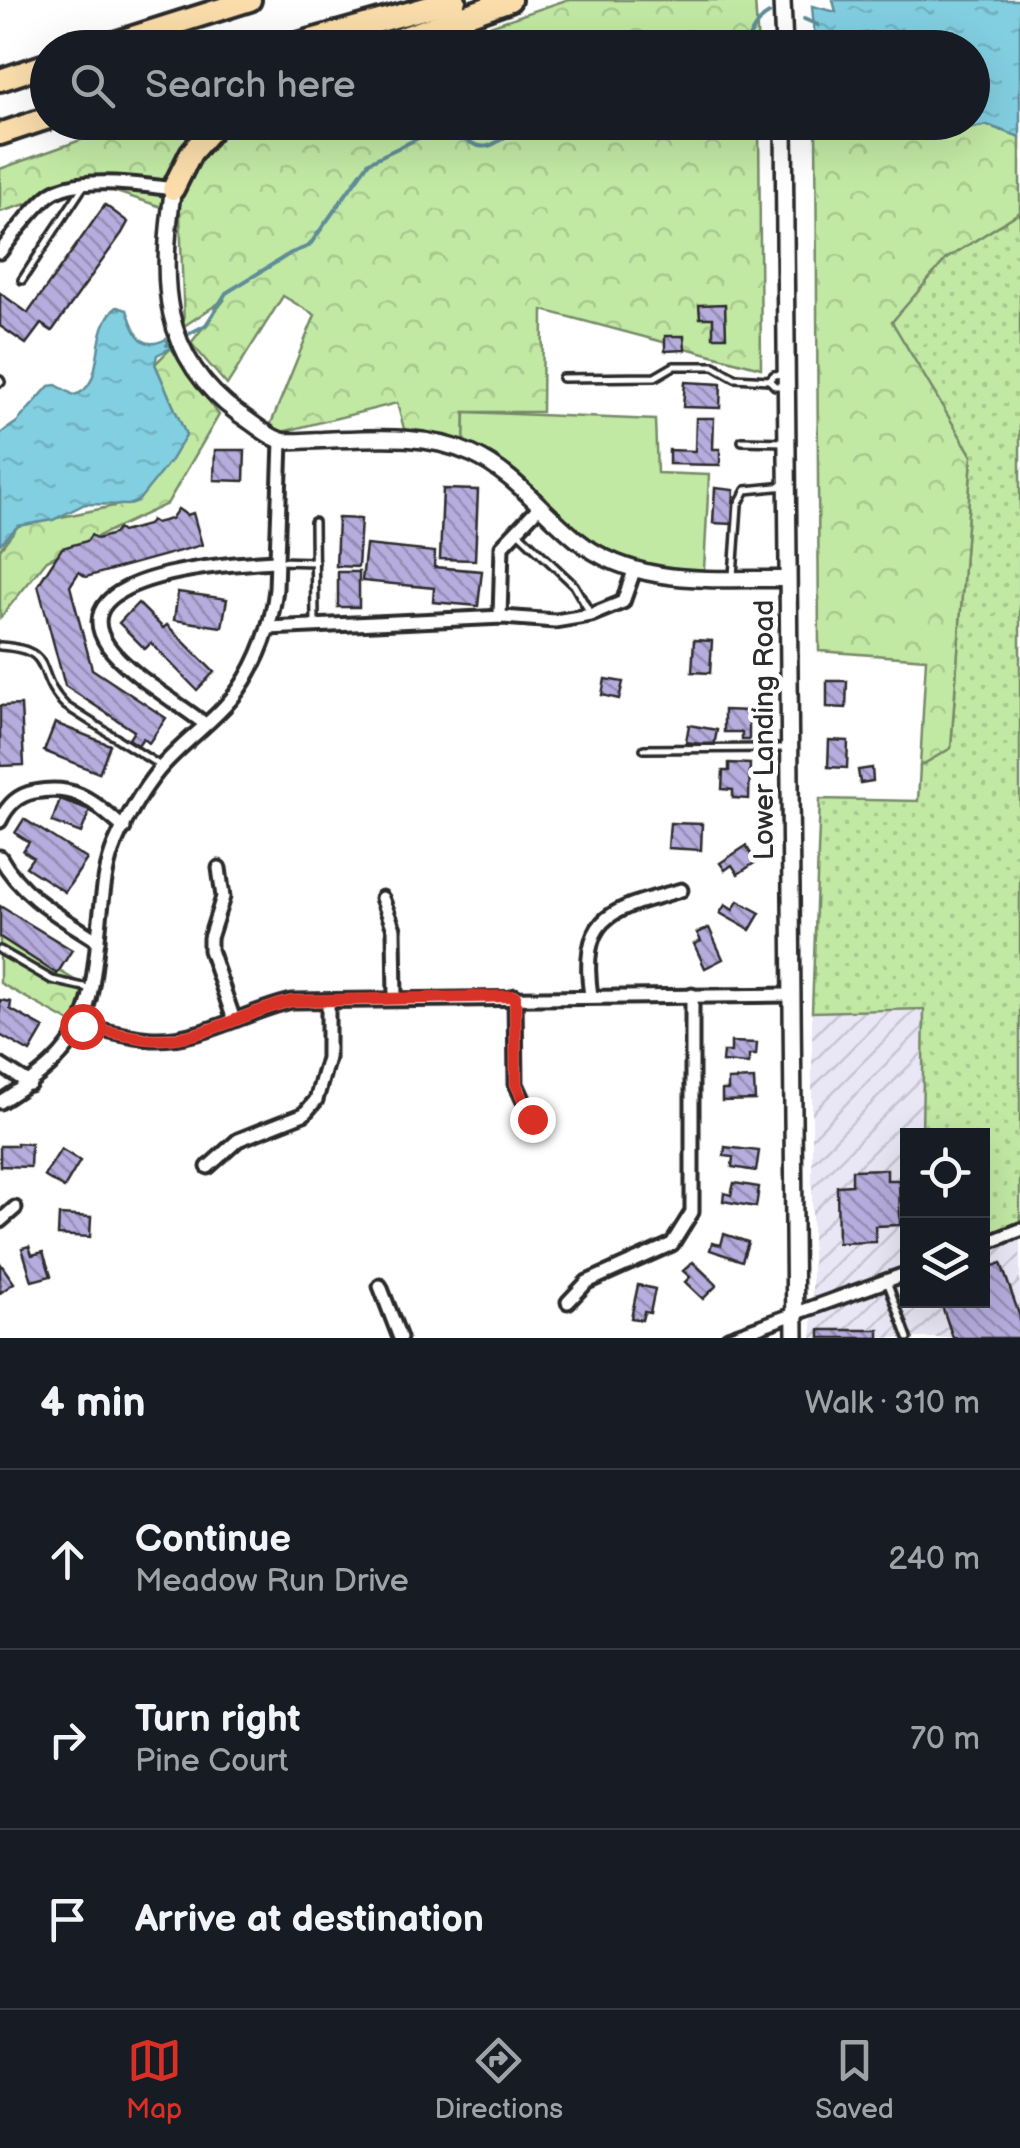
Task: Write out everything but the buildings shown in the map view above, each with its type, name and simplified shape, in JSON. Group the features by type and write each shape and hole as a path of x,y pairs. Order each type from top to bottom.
{"highway":[{"path":"155,30 250,0"},
{"path":"348,30 455,0"},
{"path":"424,30 510,0"},
{"path":"0,80 30,70"},
{"path":"0,134 30,124"},
{"path":"174,188 191,153 202,140"}],"main road":[{"path":"782,0 783,30"},
{"name":"Lower Landing Road","path":"784,140 795,1338"}],"street":[{"path":"0,252 50,193 84,184 174,188 165,248 166,290 174,330 192,366 222,401 281,441 444,442 493,466 576,539 606,560 662,576 788,579"},
{"path":"0,1102 49,1068 82,1026 93,989 108,864 124,828 140,796 162,767 238,690 268,628 274,609 281,441"},
{"path":"500,617 502,546 540,506"},
{"path":"205,724 122,662 107,645 100,625 103,610 123,588 136,583 220,564 276,561"},
{"path":"268,628 500,617 556,621 592,615 623,602 634,571"},
{"path":"0,821 6,808 24,794 58,788 94,803 124,828"},
{"path":"0,857 15,882 33,898 98,941"},
{"path":"218,868 223,897 210,950 234,1020"},
{"path":"590,996 588,947 599,925 623,907 681,890"},
{"path":"382,898 394,929 395,1000"},
{"path":"82,1026 152,1039 182,1036 266,1006 292,1001 790,995"},
{"path":"515,996 516,1084 532,1119"},
{"path":"568,1302 587,1282 672,1244 692,1212 692,996"},
{"path":"208,1167 238,1140 304,1114 316,1100 328,1058 328,1002"},
{"path":"0,1065 30,1084"},
{"path":"0,1222 15,1208"},
{"path":"990,1241 1020,1231"},
{"path":"728,1338 900,1276"},
{"path":"380,1286 400,1338"}],"lane":[{"path":"22,280 78,200 84,184"},
{"path":"562,378 656,377 674,366 714,366 735,378 768,380 775,386 787,380"},
{"path":"768,380 774,375 787,380"},
{"path":"742,441 788,442"},
{"path":"733,578 738,505 746,490 789,486"},
{"path":"314,522 315,626"},
{"path":"517,530 574,585 592,615"},
{"path":"276,561 314,562"},
{"path":"0,646 29,649 36,654 58,698 162,767"},
{"path":"644,749 788,748"},
{"path":"0,950 52,980 93,989"},
{"path":"888,1280 908,1338"}],"shaded area":[{"path":"924,1009 922,1128 900,1128 900,1308 990,1308 990,1238 1020,1227 1020,1338 812,1338 812,1012"}],"green space":[{"path":"566,0 755,0 757,30 478,30"},
{"path":"990,126 1020,137 1020,212 946,259 892,322 972,456 951,748 920,766 926,659 819,651 816,140 990,140"},
{"path":"81,140 759,140 761,368 543,310 542,412 465,412 464,452 406,436 397,403 266,436 315,315 283,296 227,385 191,343 225,299 184,326 180,213 92,184 0,212 0,169"},
{"path":"1020,212 1020,1227 990,1238 990,1128 922,1128 924,1009 812,1012 820,799 918,801 920,766 951,748 972,456 891,322 946,259"},
{"path":"171,348 219,415 167,504 47,560 0,618 0,549 18,526 138,501 186,435 155,364"},
{"path":"465,412 655,420 657,473 709,475 704,570 698,578 606,560 464,451"},
{"path":"0,936 90,989 77,1026 0,983"}],"water":[{"path":"833,0 1020,0 1020,137 990,126 990,30 814,30 812,6 836,12"},
{"path":"117,307 127,310 144,341 157,343 166,339 171,348 157,355 155,364 186,435 138,501 128,505 85,504 53,520 18,526 0,544 0,434 17,422 49,386 56,385 74,395 84,390 95,369 103,328"}],"waterway":[{"path":"754,30 769,14"},
{"path":"804,19 818,25"},
{"path":"167,345 206,325 226,293 309,246 369,162 414,140"},
{"path":"464,140 478,146 500,140"}],"route":[{"path":"82,1026 152,1039 182,1036 266,1006 292,1001 515,996 516,1084 532,1119"}]}
